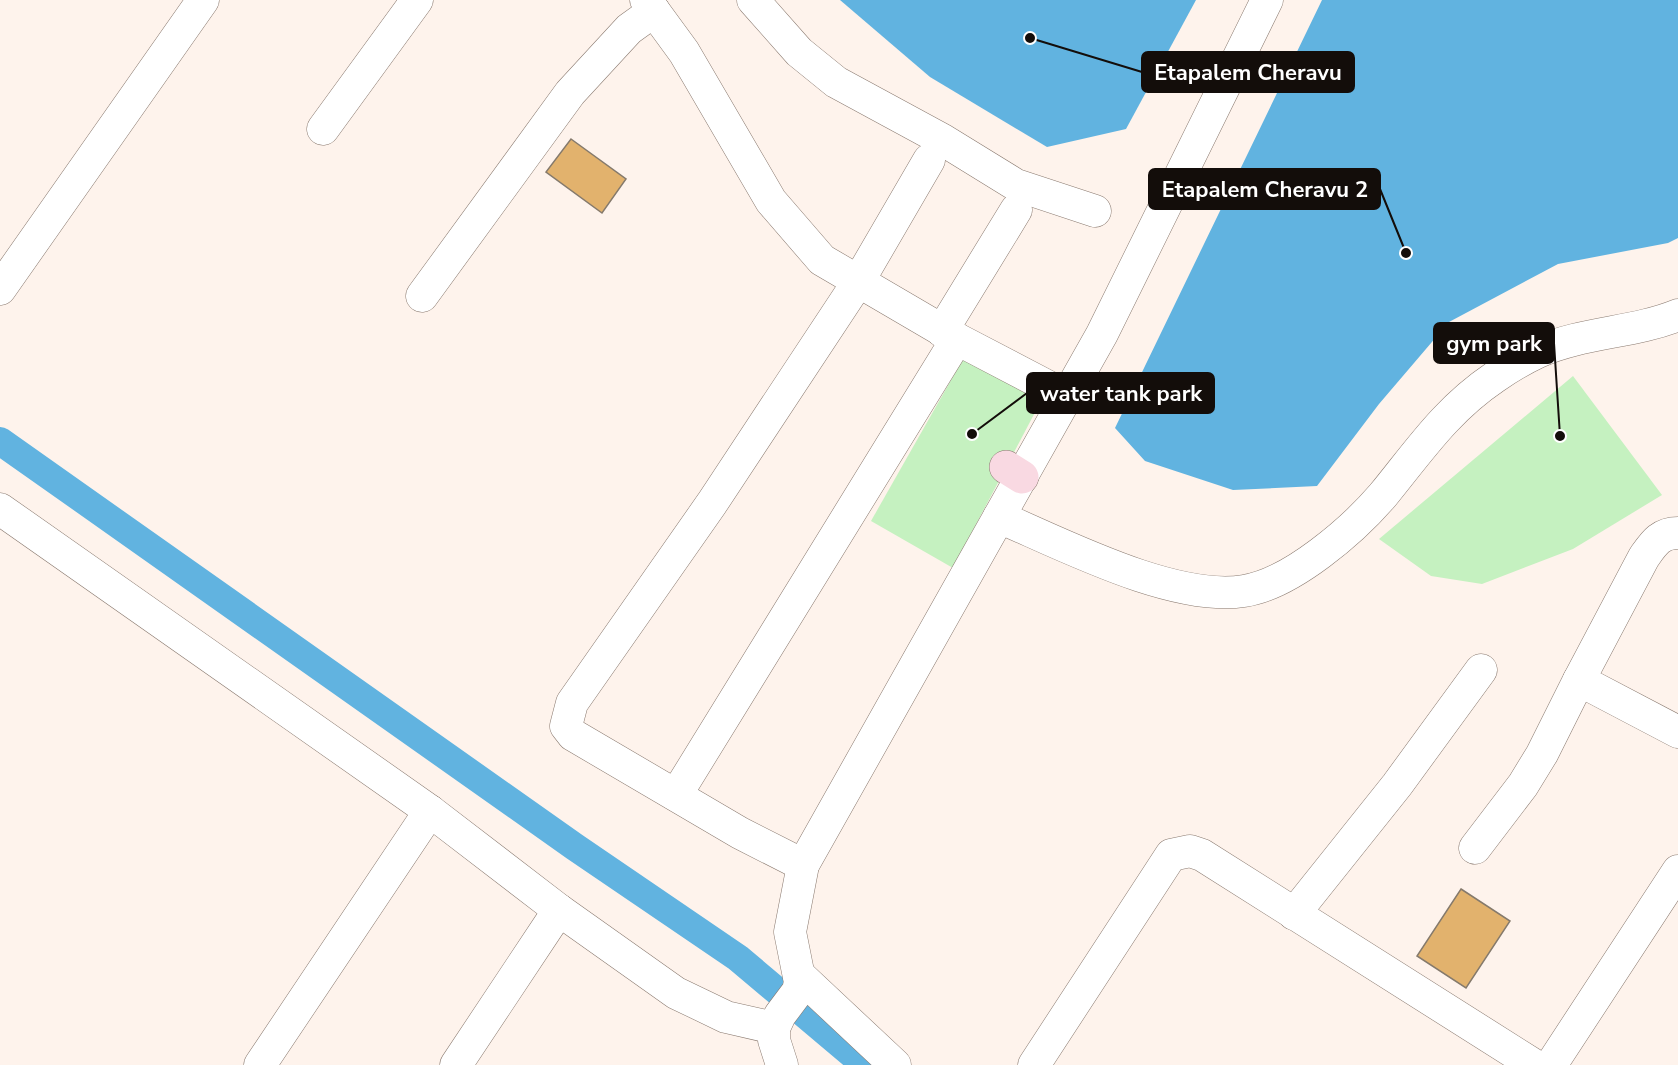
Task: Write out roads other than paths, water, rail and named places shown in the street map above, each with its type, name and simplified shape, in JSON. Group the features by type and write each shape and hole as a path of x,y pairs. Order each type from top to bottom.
{"street":[{"path":"0,289 203,0"},
{"path":"323,129 417,0"},
{"path":"753,0 799,52 836,82 943,140 1016,185 1095,211"},
{"path":"782,1065 774,1040 788,1002 790,932 803,865 999,517 1014,472 1068,397 1102,334 1267,0"},
{"path":"422,296 570,93 650,5 684,52 771,201 822,260 949,335 1068,397"},
{"path":"803,865 740,833 573,735 566,726 567,715 572,703 712,503 858,282 929,160"},
{"path":"676,795 949,335 1016,210"},
{"path":"999,517 1143,576 1202,591 1244,591 1279,581 1353,528 1424,441 1461,404 1495,377 1539,352 1678,315"},
{"path":"0,509 430,811 559,910 676,993 726,1017 788,1002 895,1065"},
{"path":"1475,848 1523,785 1542,754 1644,557 1655,541 1666,533 1678,532"},
{"path":"1294,914 1397,785 1481,670"},
{"path":"1579,680 1678,732"},
{"path":"260,1065 430,811"},
{"path":"1034,1065 1171,855 1180,851 1191,851 1202,855 1534,1065"},
{"path":"1551,1065 1678,871"},
{"path":"462,1063 559,910"}],"water":[{"path":"840,0 1196,0 1126,129 1047,147 930,77"},
{"path":"1322,0 1678,0 1678,238 1668,243 1558,264 1449,322 1379,404 1317,486 1233,490 1145,461 1115,428"}],"waterway":[{"path":"0,441 575,847 738,958 865,1065"}],"place":[{"name":"Etapalem Cheravu","path":"1030,38"},
{"name":"Etapalem Cheravu 2","path":"1406,253"},
{"name":"water tank park","path":"972,434"},
{"name":"gym park","path":"1560,436"}]}
